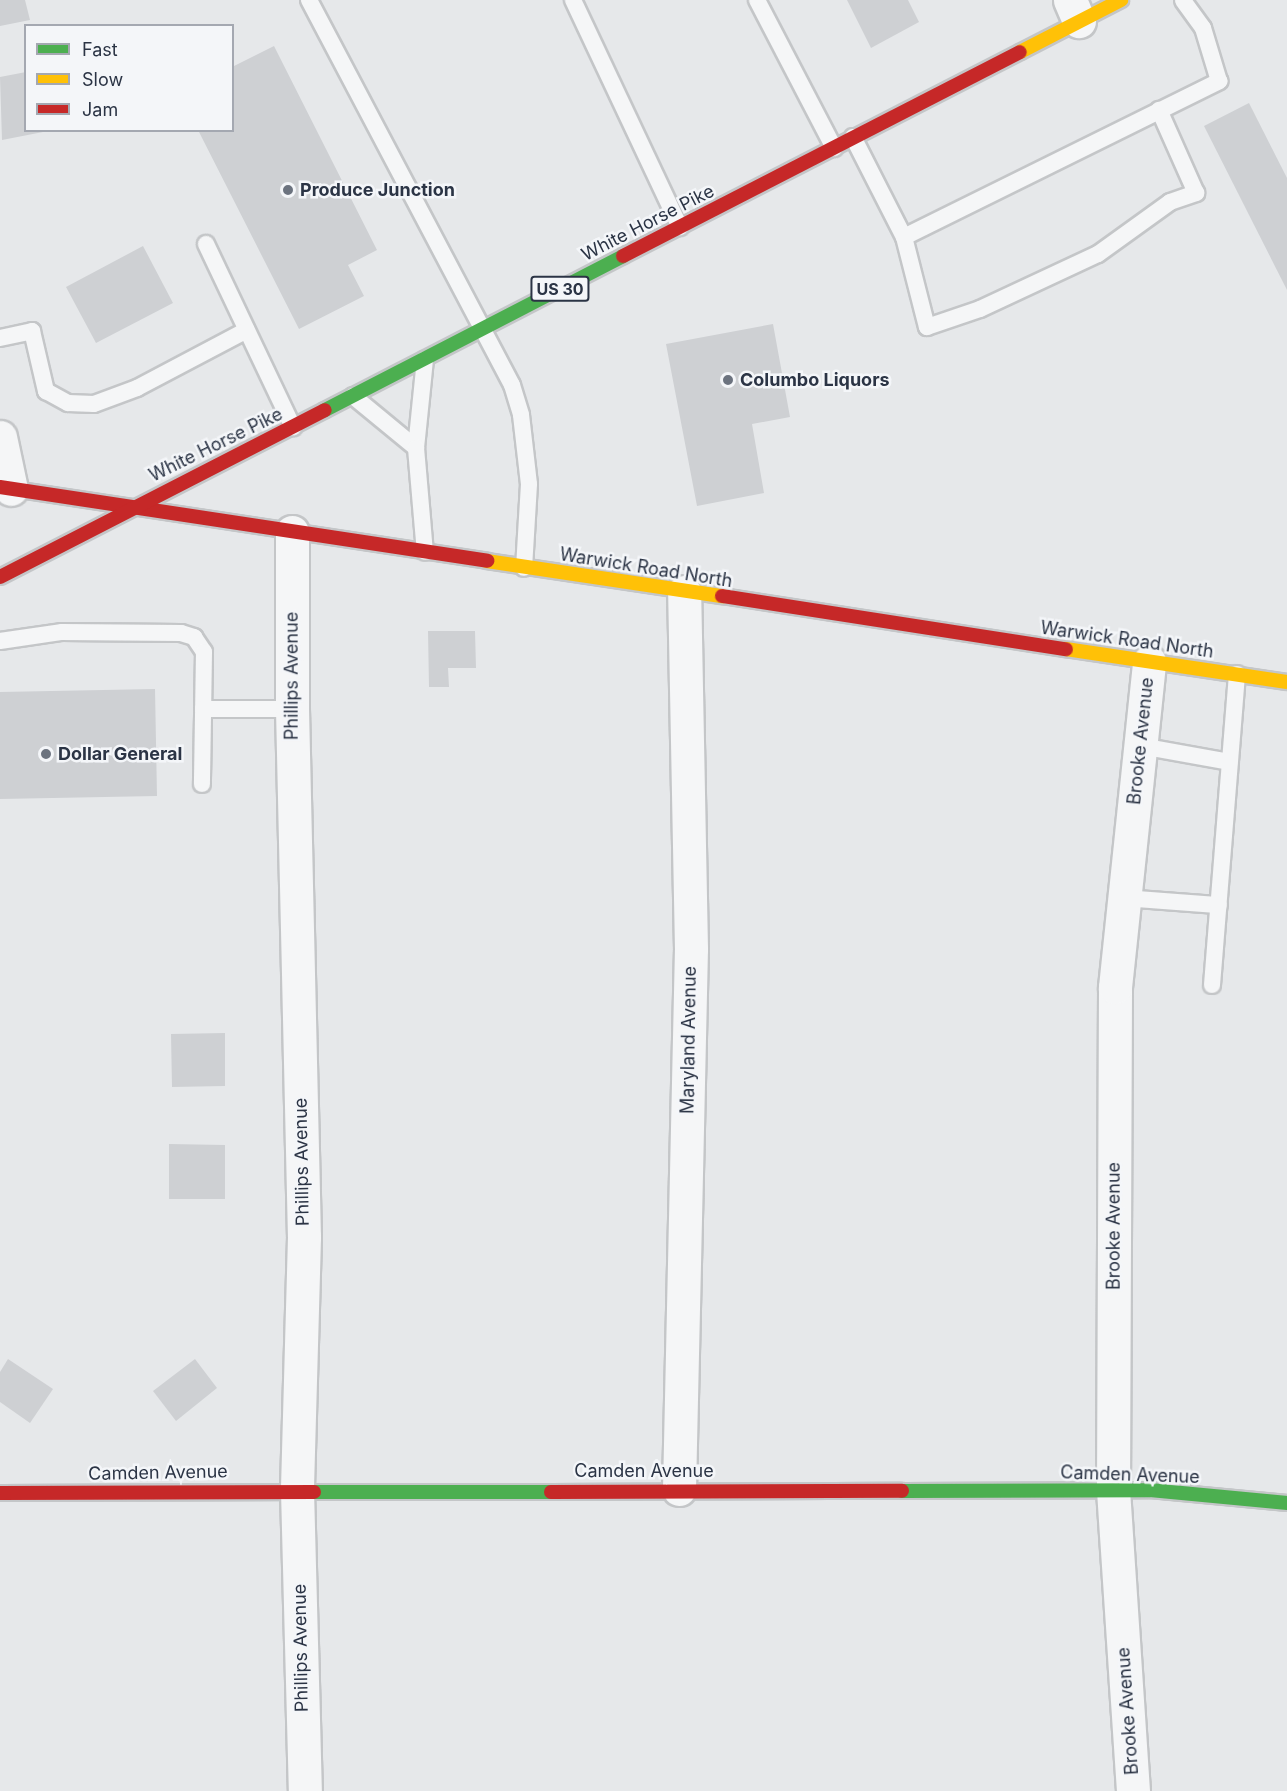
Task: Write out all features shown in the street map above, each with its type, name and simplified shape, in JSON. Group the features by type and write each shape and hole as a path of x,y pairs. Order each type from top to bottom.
{"main road":[{"name":"White Horse Pike","path":"0,577 56,551 129,508 354,396 834,148 1075,10 1121,0"},
{"name":"Warwick Road North","path":"5,488 1287,682"},
{"name":"Camden Avenue","path":"0,1493 679,1489 1150,1490 1287,1503"}],"street":[{"path":"0,437 5,488"},
{"name":"Phillips Avenue","path":"292,532 292,709 304,1237 297,1490 305,1791"},
{"name":"Maryland Avenue","path":"679,1489 691,949 684,592"},
{"name":"Brooke Avenue","path":"1133,1791 1113,1490 1115,987 1149,662"}],"lane":[{"path":"309,0 512,385 521,415 529,484 524,568"},
{"path":"573,0 680,227"},
{"path":"757,0 834,148"},
{"path":"904,237 1219,81 1203,28 1183,0"},
{"path":"853,137 904,237 927,327 980,309 1098,254 1170,202 1196,193 1159,110"},
{"path":"206,244 293,427"},
{"path":"0,338 32,331 46,392 68,403 94,404 137,388 247,330"},
{"path":"424,359 416,448 425,552"},
{"path":"354,396 416,448"},
{"path":"1,637 62,632 182,633 194,637 204,652 202,784"},
{"path":"1212,985 1237,674"},
{"path":"203,709 292,709"},
{"path":"1140,747 1230,762"},
{"path":"1125,898 1219,905"}],"building":[{"path":"0,0 25,0 30,20 0,26"},
{"path":"847,0 908,0 919,22 871,48"},
{"name":"Produce Junction","path":"274,46 377,250 348,265 364,296 299,329 199,132 234,132 234,66"},
{"path":"24,72 24,132 43,132 2,140 0,77"},
{"path":"1249,103 1287,178 1287,290 1204,126"},
{"path":"143,246 173,303 96,343 66,287"},
{"name":"Columbo Liquors","path":"773,324 790,417 752,424 764,493 697,506 666,344"},
{"path":"428,631 475,631 476,668 448,668 449,687 429,687"},
{"path":"155,689 157,796 0,799 0,692"},
{"path":"225,1033 225,1086 172,1087 171,1034"},
{"path":"169,1144 225,1145 225,1199 169,1199"},
{"path":"8,1359 53,1389 30,1423 0,1402 0,1372"},
{"path":"195,1359 217,1388 176,1421 153,1391"}],"traffic: fast":[{"path":"325,410 623,256"},
{"path":"902,1491 1150,1490 1287,1503"},
{"path":"314,1492 551,1492"}],"traffic: slow":[{"path":"1020,52 1121,0"},
{"path":"487,561 722,596"},
{"path":"1066,649 1287,682"}],"traffic: jam":[{"path":"623,256 1020,52"},
{"path":"0,577 325,410"},
{"path":"0,487 487,561"},
{"path":"722,596 1066,649"},
{"path":"551,1492 902,1491"},
{"path":"0,1493 314,1492"}],"place":[{"name":"Produce Junction","path":"288,190"},
{"name":"Columbo Liquors","path":"728,380"},
{"name":"Dollar General","path":"46,754"}]}
